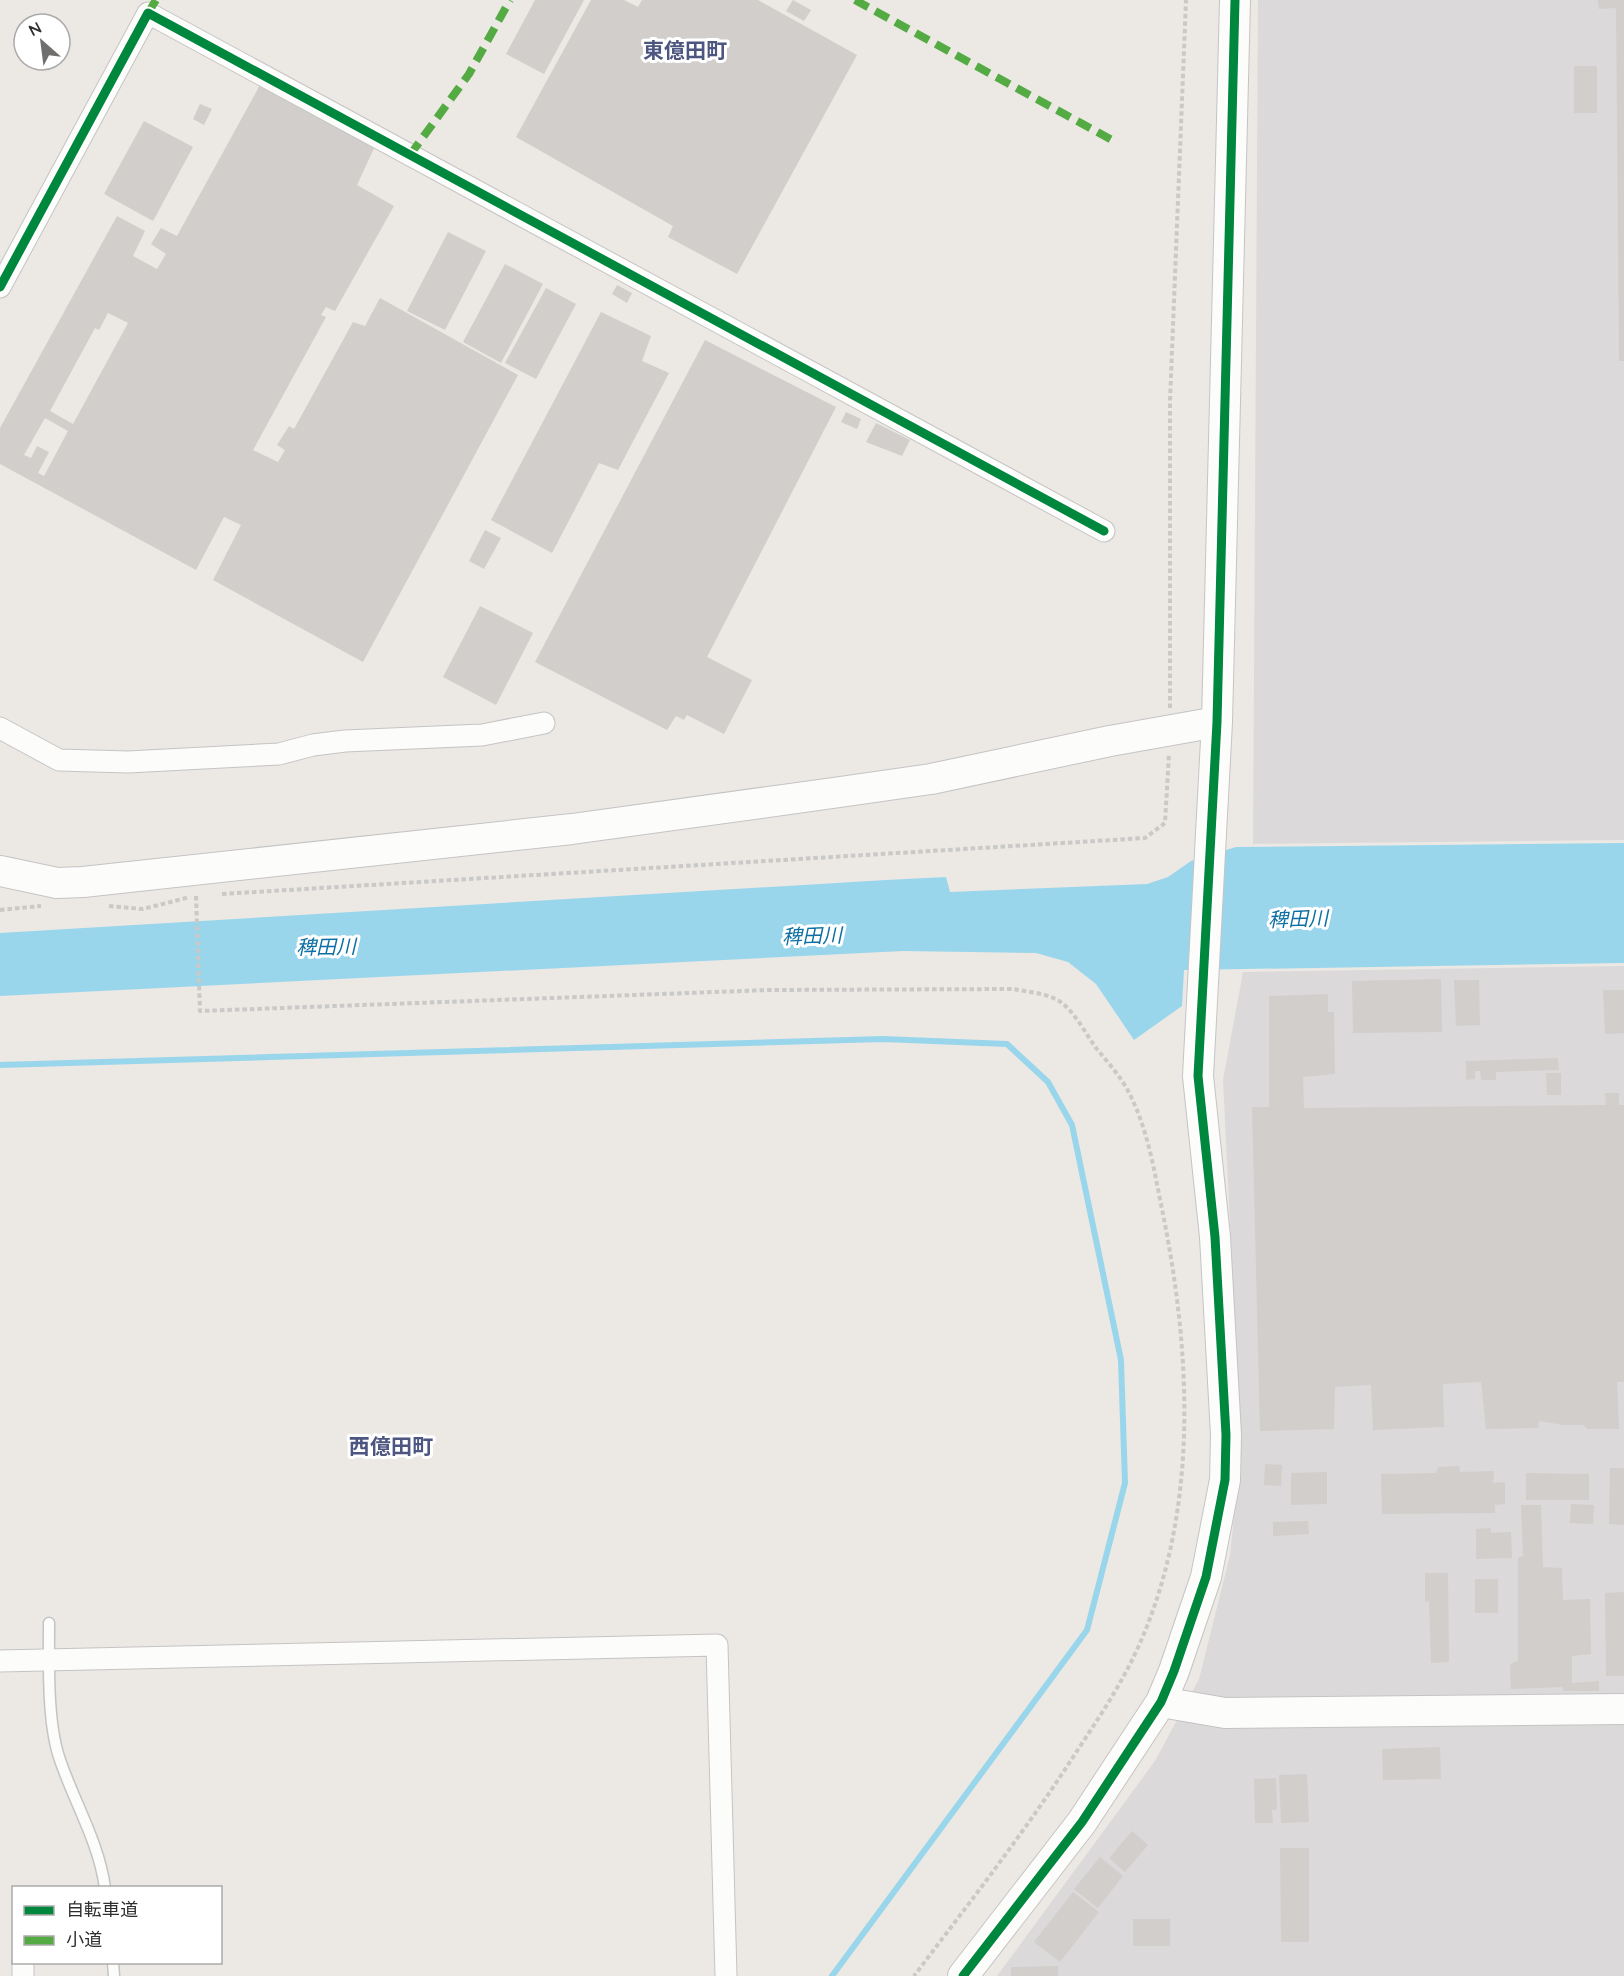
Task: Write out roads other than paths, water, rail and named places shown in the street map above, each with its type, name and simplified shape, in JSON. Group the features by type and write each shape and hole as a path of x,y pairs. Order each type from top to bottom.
{"street":[{"path":"963,1976 1082,1822 1161,1702 1178,1661 1206,1577 1225,1480 1226,1435 1215,1238 1198,1076 1217,722 1235,0"},
{"path":"0,287 148,13 1104,531"},
{"path":"57,899 931,779 1110,741 1217,722"},
{"path":"0,728 59,760 128,762 279,754 313,745 345,741 482,735 544,723"},
{"path":"0,871 57,883 90,893"},
{"path":"0,1661 717,1645 726,1976"},
{"path":"1161,1702 1226,1713 1624,1709"}],"lane":[{"path":"49,1623 48,1677 58,1755 86,1826 105,1886"}],"water":[{"name":"稗田川","path":"1624,843 1624,963 1184,970 1182,1006 1134,1040 1096,984 1068,962 1036,953 903,951 0,996 0,933 946,877 950,892 1147,884 1168,877 1191,861 1236,847"}],"waterway":[{"path":"0,1065 883,1039 1007,1044 1048,1082 1072,1125 1121,1360 1125,1483 1087,1630 832,1976"}],"district":[{"name":"東億田町","path":"685,51"},
{"name":"西億田町","path":"391,1447"}]}
